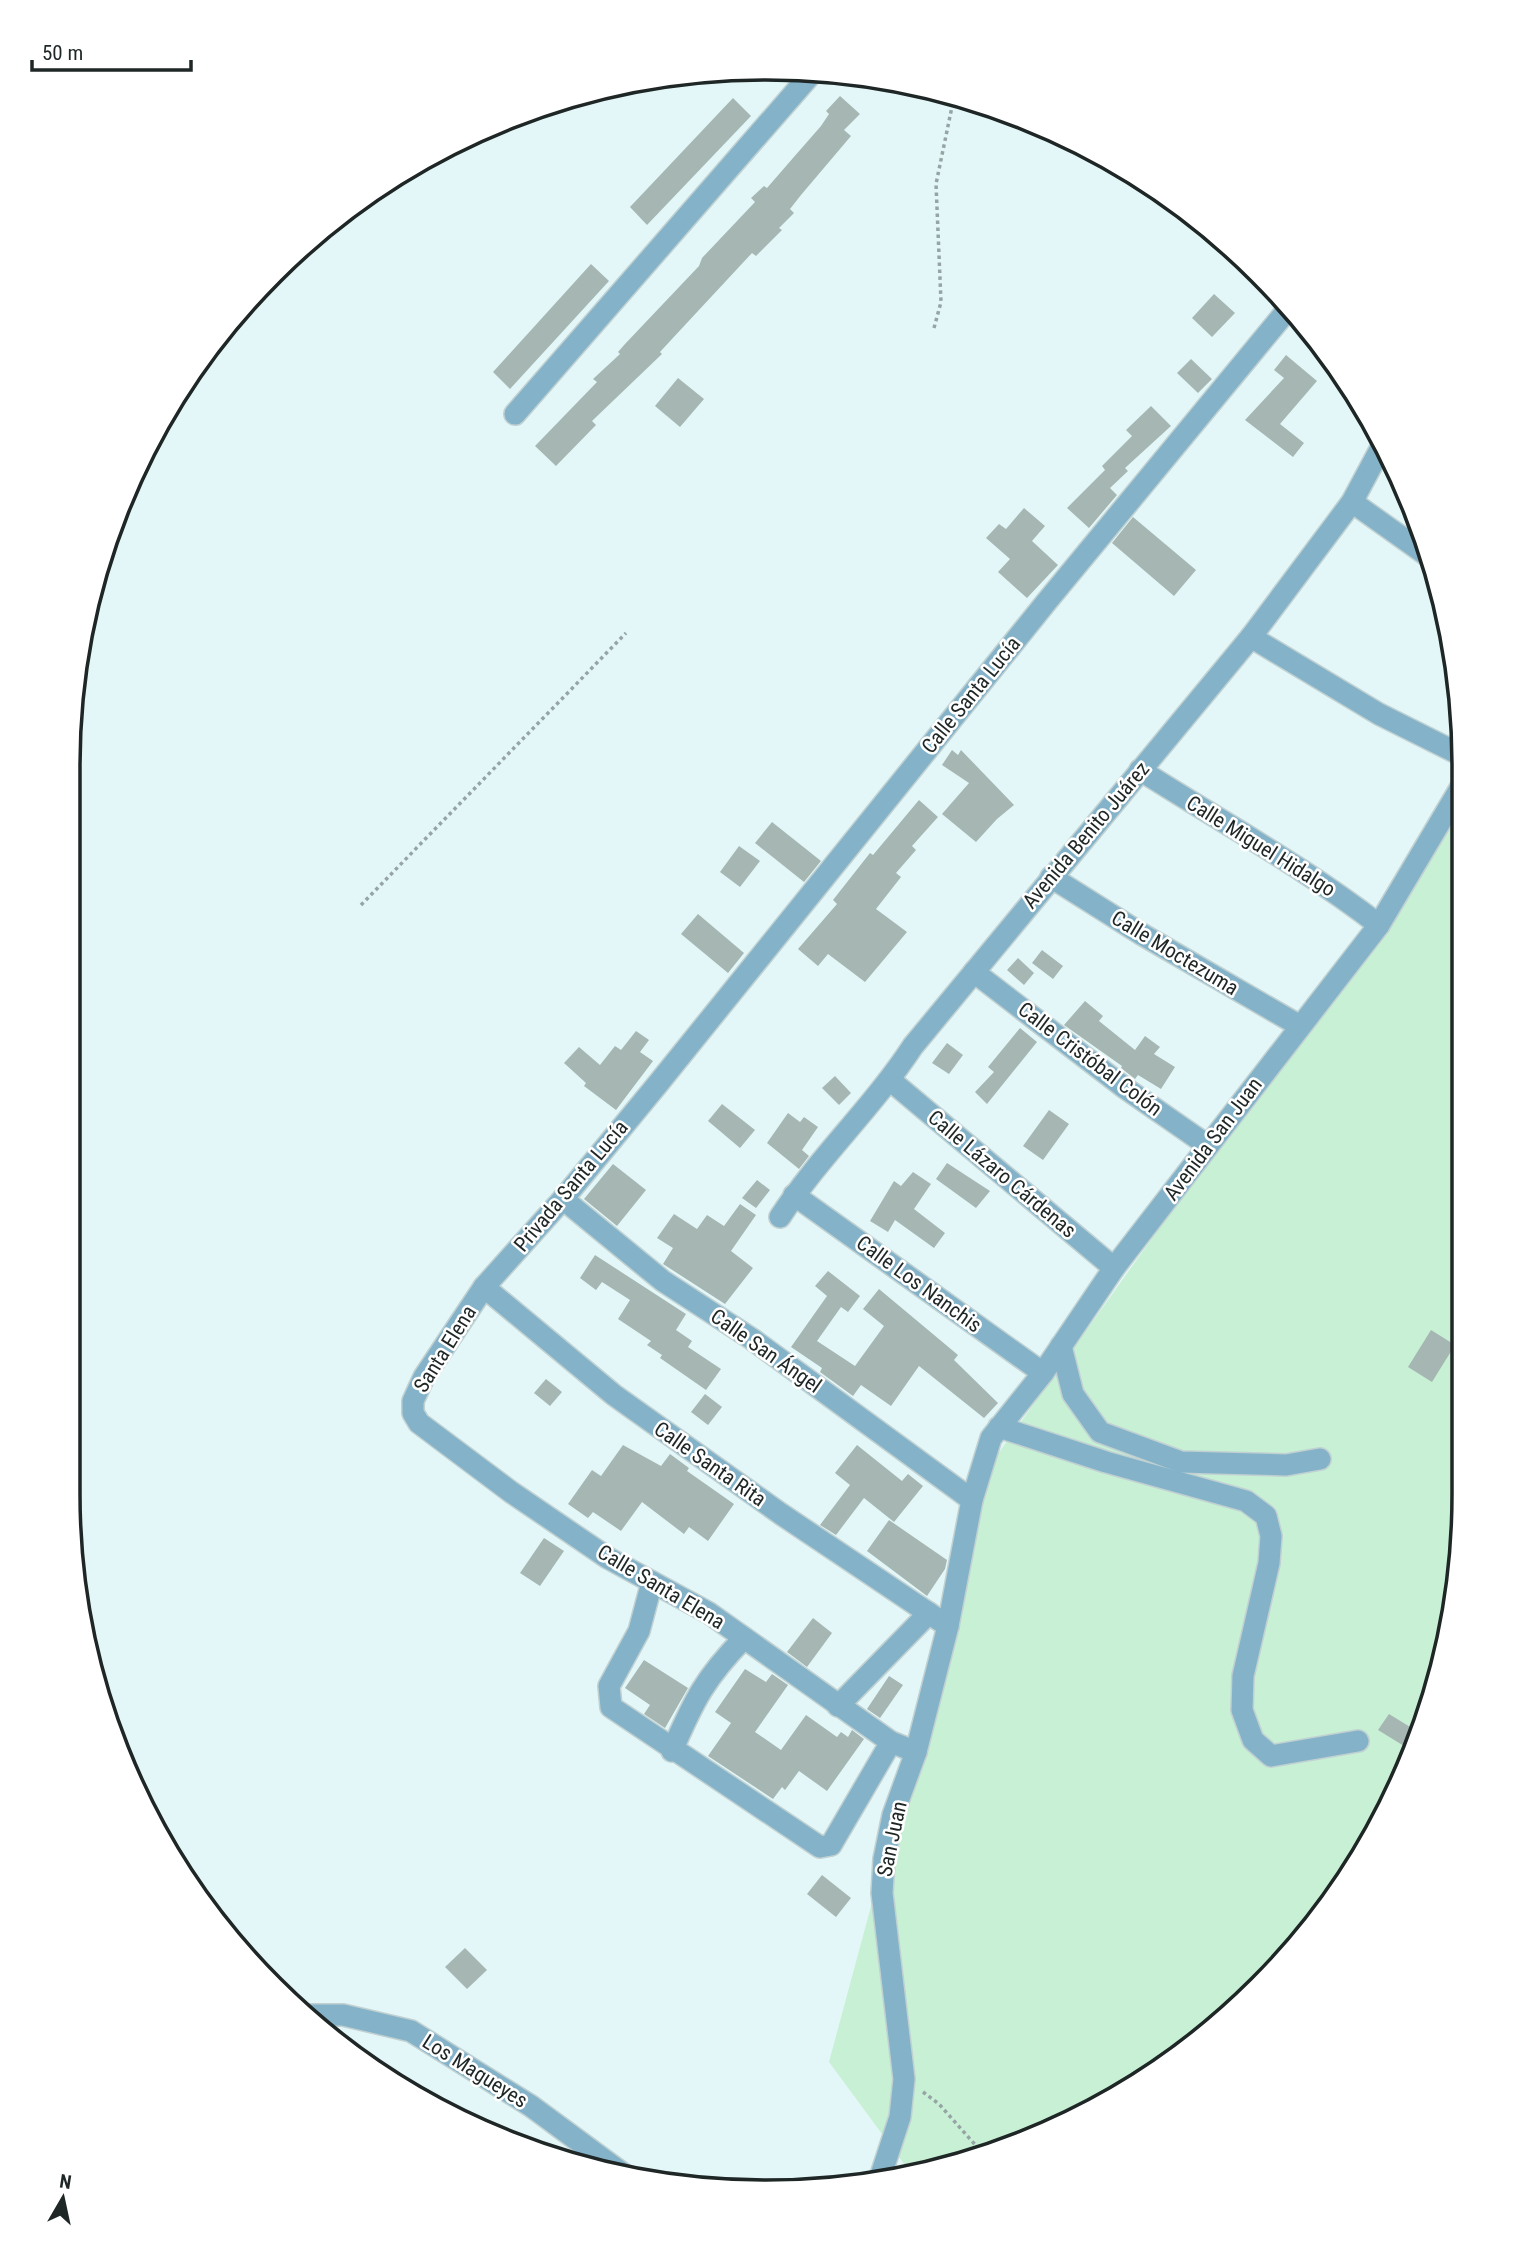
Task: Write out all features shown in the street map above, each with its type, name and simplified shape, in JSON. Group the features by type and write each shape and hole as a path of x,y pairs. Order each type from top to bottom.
{"street":[{"path":"515,414 804,82"},
{"name":"Calle Santa Lucía","path":"657,1085 1022,632 1283,316"},
{"name":"Avenida Benito Juárez","path":"780,1217 794,1195 890,1080 913,1046 1251,637 1352,502 1377,455"},
{"path":"1352,502 1415,547"},
{"path":"1251,637 1379,714 1451,750"},
{"name":"Calle Miguel Hidalgo","path":"1140,770 1240,835 1324,883 1379,925"},
{"name":"Avenida San Juan","path":"972,1500 984,1454 999,1427 1043,1373 1114,1268 1379,925 1452,802"},
{"name":"Calle Moctezuma","path":"1051,877 1143,935 1300,1026"},
{"name":"Calle Cristóbal Colón","path":"974,972 1125,1088 1208,1145"},
{"name":"Calle Lázaro Cárdenas","path":"890,1080 1114,1268"},
{"name":"Privada Santa Lucía","path":"484,1287 657,1085"},
{"name":"Calle Los Nanchis","path":"794,1195 1043,1373"},
{"name":"Calle San Ángel","path":"562,1199 663,1281 752,1339 972,1500"},
{"name":"Santa Elena","path":"413,1413 412,1401 424,1377 484,1287"},
{"name":"Calle Santa Rita","path":"484,1287 614,1395 948,1626"},
{"path":"1060,1346 1073,1394 1100,1432 1181,1462 1286,1465 1320,1459"},
{"name":"Calle Santa Elena","path":"413,1413 419,1423 511,1492 608,1558 709,1613 891,1742 916,1752"},
{"path":"999,1427 1105,1462 1246,1501 1266,1516 1271,1536 1269,1563 1243,1676 1242,1710 1253,1741 1270,1756 1358,1741"},
{"name":"San Juan","path":"883,2170 900,2117 904,2079 882,1893 884,1859 893,1815 916,1752 948,1626 972,1500"},
{"path":"652,1582 646,1613 608,1686 608,1698 611,1707 672,1751 820,1847 827,1848 831,1846 891,1742"},
{"path":"838,1706 929,1613"},
{"path":"672,1751 697,1694 716,1667 744,1638"},
{"name":"Los Magueyes","path":"320,2015 343,2015 411,2031 531,2106 605,2161"}],"path":[{"path":"934,328 941,302 936,184 952,107"},
{"path":"361,905 626,633"},
{"path":"904,2079 939,2104 977,2147"}],"green space":[{"path":"1452,819 1450,1540 1446,1584 1428,1672 1399,1757 1360,1838 1310,1912 1251,1980 1183,2039 1109,2089 1069,2110 986,2144 905,2166 829,2062 990,1465"}],"building":[{"path":"840,96 860,114 844,130 851,136 790,209 794,213 779,228 782,230 756,256 752,253 660,352 662,354 592,421 596,425 556,466 535,446 597,382 593,379 620,354 618,352 625,344 755,202 751,198 764,186 767,188 821,126 829,114 826,111"},
{"path":"733,98 751,116 647,225 630,207"},
{"path":"591,264 609,281 510,389 493,372"},
{"path":"1214,294 1235,313 1212,337 1192,318"},
{"path":"1286,355 1317,381 1280,424 1304,443 1293,457 1245,420 1284,378 1274,370"},
{"path":"1191,359 1212,379 1198,393 1177,373"},
{"path":"678,378 704,399 680,427 655,406"},
{"path":"1151,406 1171,426 1125,468 1128,471 1110,488 1117,495 1089,528 1067,508 1105,470 1102,466 1132,436 1126,430"},
{"path":"1024,508 1045,526 1032,541 1058,565 1027,598 998,572 1010,559 986,538 999,524 1006,529"},
{"path":"1133,517 1196,570 1174,596 1112,543"},
{"path":"952,750 958,755 961,750 1014,805 976,842 942,814 969,783 942,765"},
{"path":"919,800 938,817 912,846 916,850 896,873 901,877 876,909 907,932 865,982 828,954 818,966 798,949 837,904 833,900 870,853 873,855"},
{"path":"772,822 821,861 804,882 755,843"},
{"path":"739,846 760,861 740,887 720,872"},
{"path":"698,914 744,953 728,973 681,934"},
{"path":"1042,950 1063,966 1053,979 1032,963"},
{"path":"1018,958 1034,973 1024,985 1007,970"},
{"path":"1085,1001 1103,1016 1099,1021 1135,1050 1145,1036 1160,1047 1154,1054 1175,1067 1161,1089 1138,1075 1135,1079 1121,1068 1122,1066 1064,1025"},
{"path":"1020,1028 1037,1042 987,1104 975,1092 994,1072 988,1067"},
{"path":"636,1031 649,1040 640,1052 653,1061 616,1110 584,1086 586,1083 564,1063 579,1047 600,1065 615,1046 621,1050"},
{"path":"947,1043 963,1055 949,1074 932,1063"},
{"path":"835,1076 851,1093 839,1105 822,1088"},
{"path":"722,1104 755,1130 740,1148 708,1121"},
{"path":"1049,1110 1069,1124 1043,1160 1023,1146"},
{"path":"788,1113 800,1122 804,1117 818,1127 802,1150 809,1156 799,1169 767,1143"},
{"path":"947,1163 990,1191 976,1208 936,1179"},
{"path":"613,1164 646,1190 617,1226 584,1199"},
{"path":"913,1172 931,1184 914,1209 945,1233 934,1248 895,1220 888,1232 870,1221 894,1181 901,1186"},
{"path":"757,1180 770,1190 756,1208 742,1198"},
{"path":"740,1204 756,1215 731,1251 753,1268 725,1304 663,1264 673,1248 657,1238 674,1214 697,1229 707,1215 724,1226"},
{"path":"595,1255 686,1314 676,1330 692,1341 688,1347 721,1369 706,1390 660,1358 662,1355 647,1345 651,1341 618,1319 630,1300 602,1282 596,1290 580,1278"},
{"path":"828,1271 860,1296 848,1312 841,1307 817,1341 855,1366 884,1326 863,1309 879,1289 958,1355 954,1360 998,1403 984,1418 919,1366 891,1406 861,1385 853,1396 820,1372 822,1368 791,1347 827,1296 815,1286"},
{"path":"1431,1330 1452,1343 1452,1350 1432,1382 1408,1367"},
{"path":"546,1379 562,1392 550,1406 534,1393"},
{"path":"705,1394 722,1407 708,1425 691,1412"},
{"path":"623,1445 661,1466 670,1454 689,1468 687,1471 734,1504 708,1541 689,1527 684,1534 642,1502 621,1531 593,1512 588,1518 568,1504 592,1470 601,1476"},
{"path":"857,1445 902,1481 908,1474 923,1486 894,1522 864,1498 836,1535 820,1525 850,1485 835,1473"},
{"path":"889,1520 947,1560 945,1569 927,1596 867,1551"},
{"path":"544,1538 564,1551 540,1586 520,1573"},
{"path":"813,1618 832,1633 807,1667 787,1652"},
{"path":"644,1660 688,1688 665,1728 644,1714 650,1705 625,1688"},
{"path":"745,1669 766,1682 772,1674 788,1685 755,1732 781,1750 806,1715 837,1737 841,1732 848,1737 852,1730 864,1739 827,1791 799,1771 785,1790 782,1787 773,1799 708,1756 731,1723 715,1712"},
{"path":"889,1676 903,1685 880,1718 867,1709"},
{"path":"1389,1714 1410,1727 1403,1746 1378,1730"},
{"path":"822,1875 851,1898 836,1917 807,1894"},
{"path":"465,1948 487,1970 467,1989 445,1967"}]}
